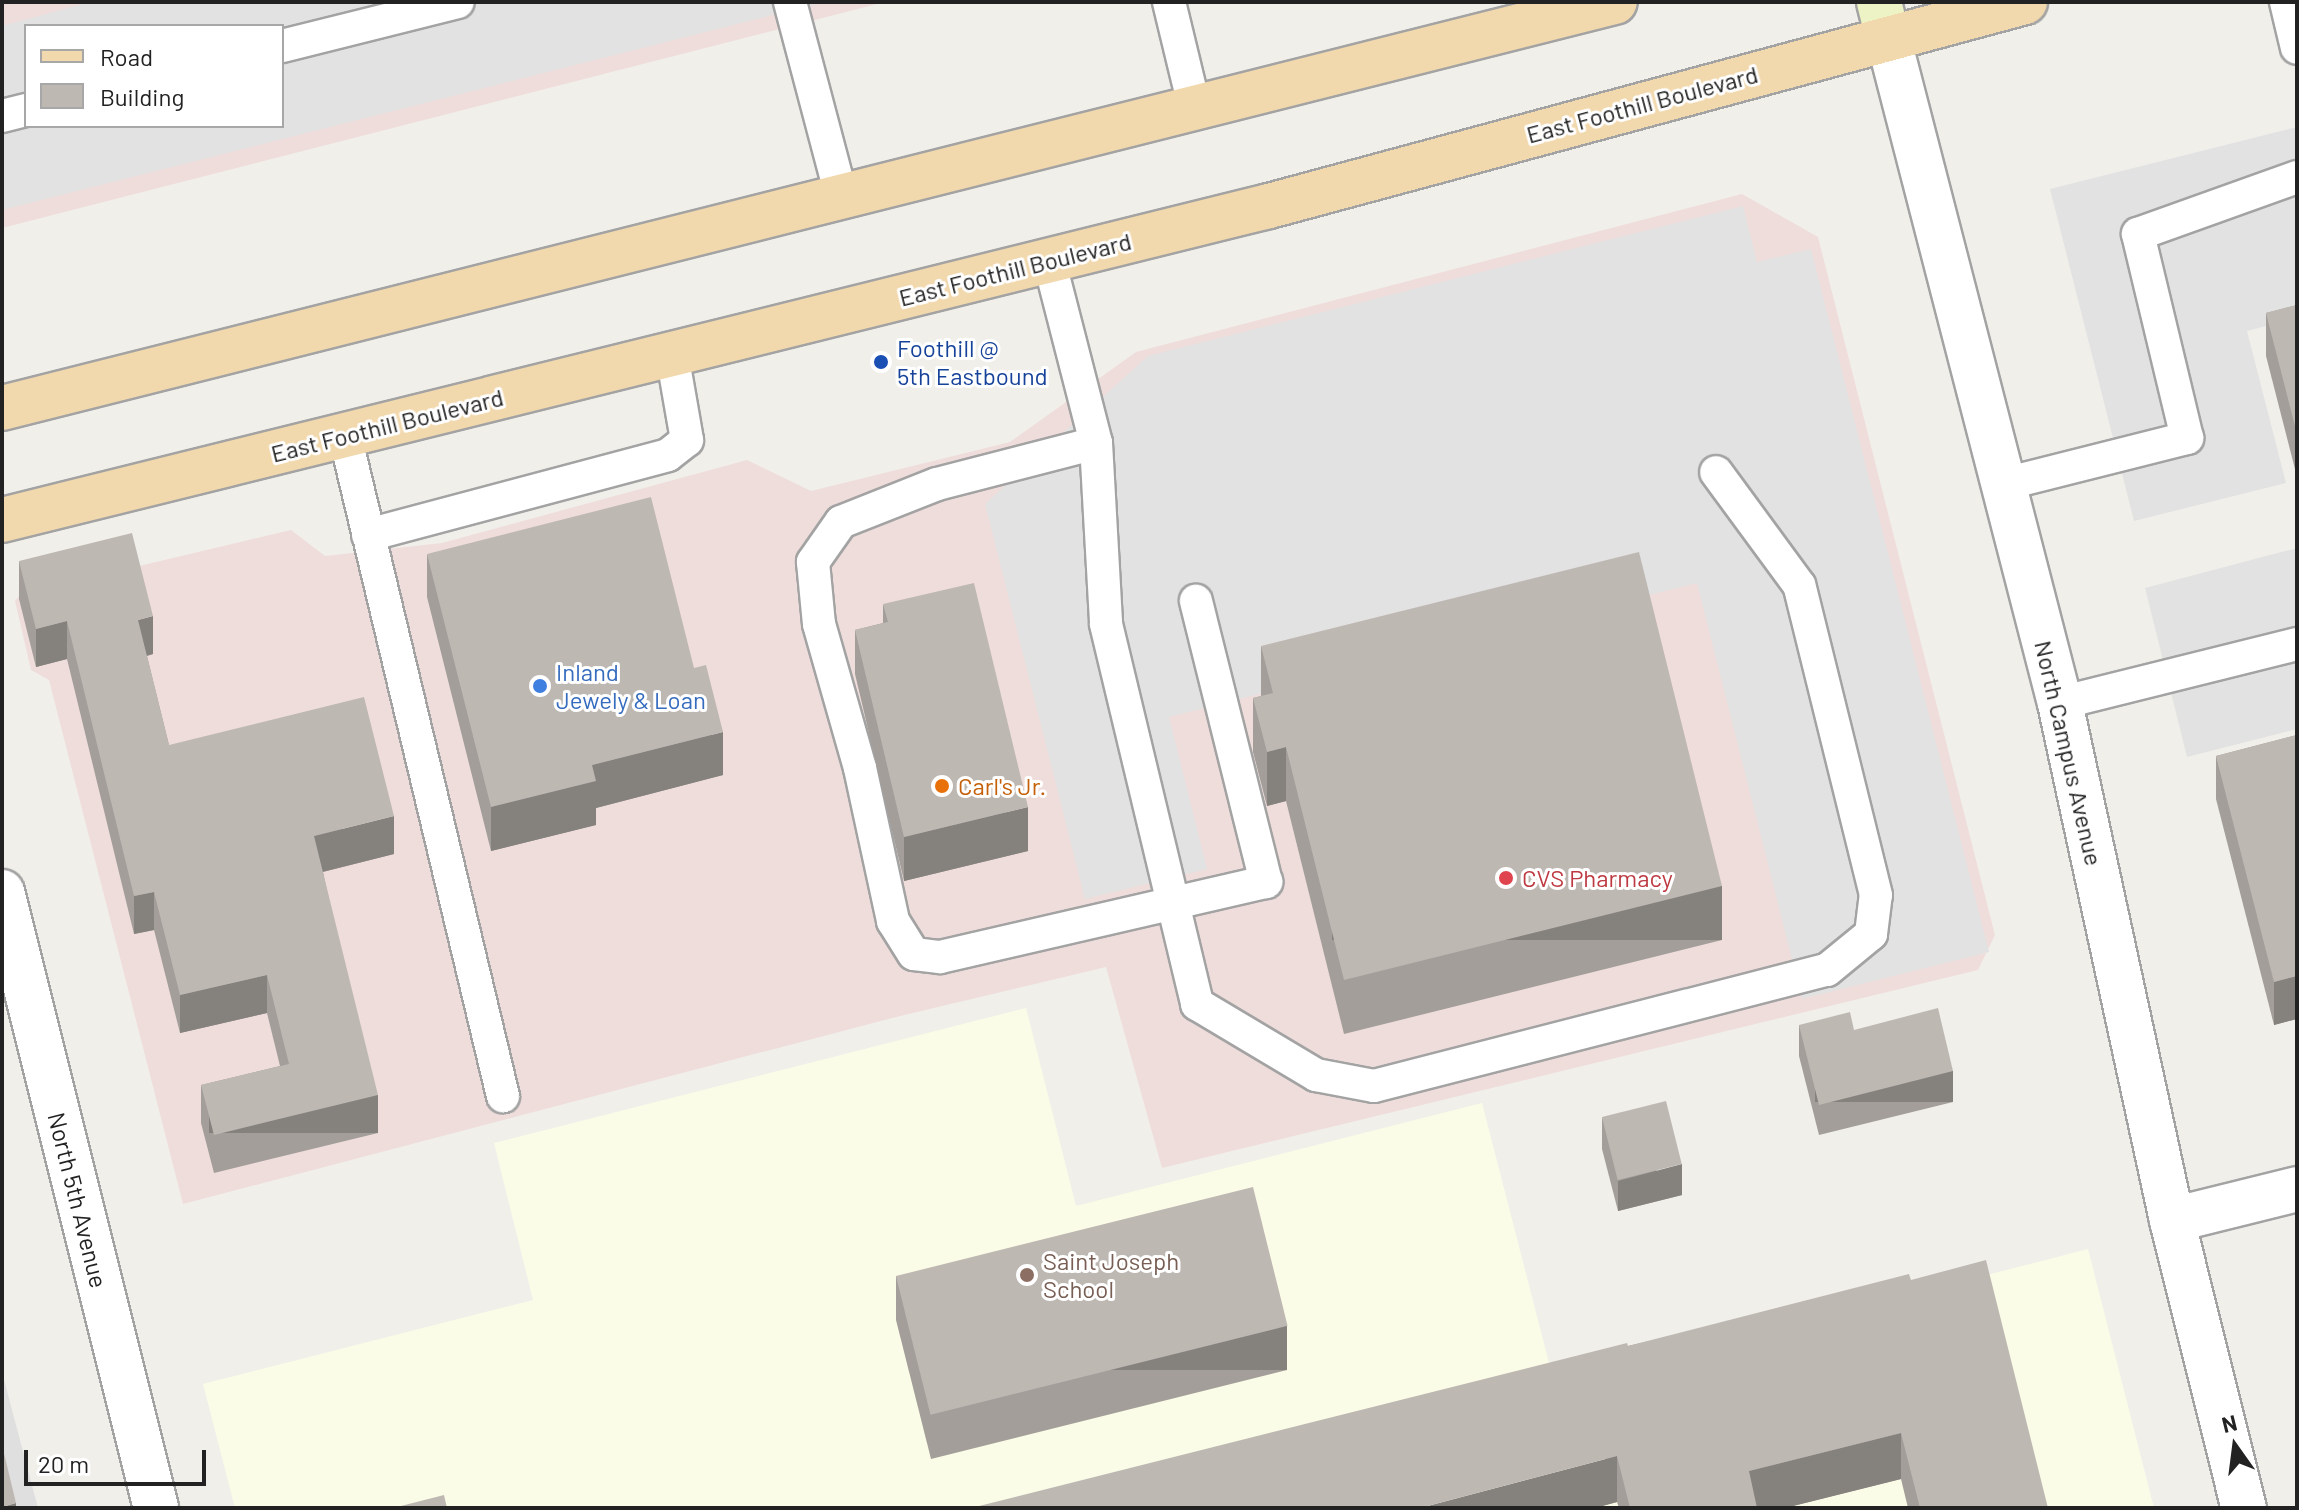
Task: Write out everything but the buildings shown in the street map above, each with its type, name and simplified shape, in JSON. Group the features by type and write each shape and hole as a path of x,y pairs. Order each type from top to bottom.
{"main road":[{"path":"2,408 1194,105 1615,2"},
{"name":"East Foothill Boulevard","path":"2,520 1284,202 1884,20 2025,2"}],"street":[{"name":"North Campus Avenue","path":"1884,20 2060,703 2172,1220 2244,1508"},
{"name":"North 5th Avenue","path":"2,892 14,1001 156,1508"},
{"path":"2172,1220 2297,1189"}],"lane":[{"path":"284,46 458,2"},
{"path":"790,2 841,195"},
{"path":"1169,2 1194,105"},
{"path":"2286,2 2297,48"},
{"path":"2,116 24,110"},
{"path":"2004,484 2187,438 2138,234 2297,177"},
{"path":"1049,260 1096,443 1106,624 1197,1004 1316,1075 1374,1086 1827,970 1871,934 1876,895 1799,585 1716,472"},
{"path":"368,535 668,455 687,440 672,354"},
{"path":"345,436 503,1096"},
{"path":"1096,443 937,484 841,522 813,562 819,624 860,768 893,921 914,954 940,957 1266,882 1196,601"},
{"path":"2060,703 2297,644"}],"shaded area":[{"path":"2,2 885,2 2,228"},
{"path":"90,2 824,2 2,210 2,26"},
{"path":"2297,127 2297,318 2247,331 2286,483 2134,521 2050,189"},
{"path":"1742,194 1818,237 1995,935 1978,970 1162,1168 1106,967 896,1017 183,1204 49,680 31,670 15,601 21,594 291,530 325,556 442,543 747,460 811,491 1010,442 1136,352"},
{"path":"1743,206 1757,262 1811,249 1989,952 1802,999 1697,583 1169,717 1207,869 1085,899 985,504 1148,356"},
{"path":"2297,548 2297,729 2187,757 2145,588"},
{"name":"Saint Joseph School","path":"1026,1008 1076,1206 1482,1103 1555,1386 2088,1249 2154,1508 235,1508 203,1384 533,1300 494,1143"},
{"path":"2,1372 38,1508 2,1508"}],"place":[{"name":"Foothill @ 5th Eastbound","path":"881,362"},
{"name":"Inland Jewely & Loan","path":"540,686"},
{"name":"Carl's Jr.","path":"942,786"},
{"name":"CVS Pharmacy","path":"1506,878"},
{"name":"Saint Joseph School","path":"1027,1275"}]}
